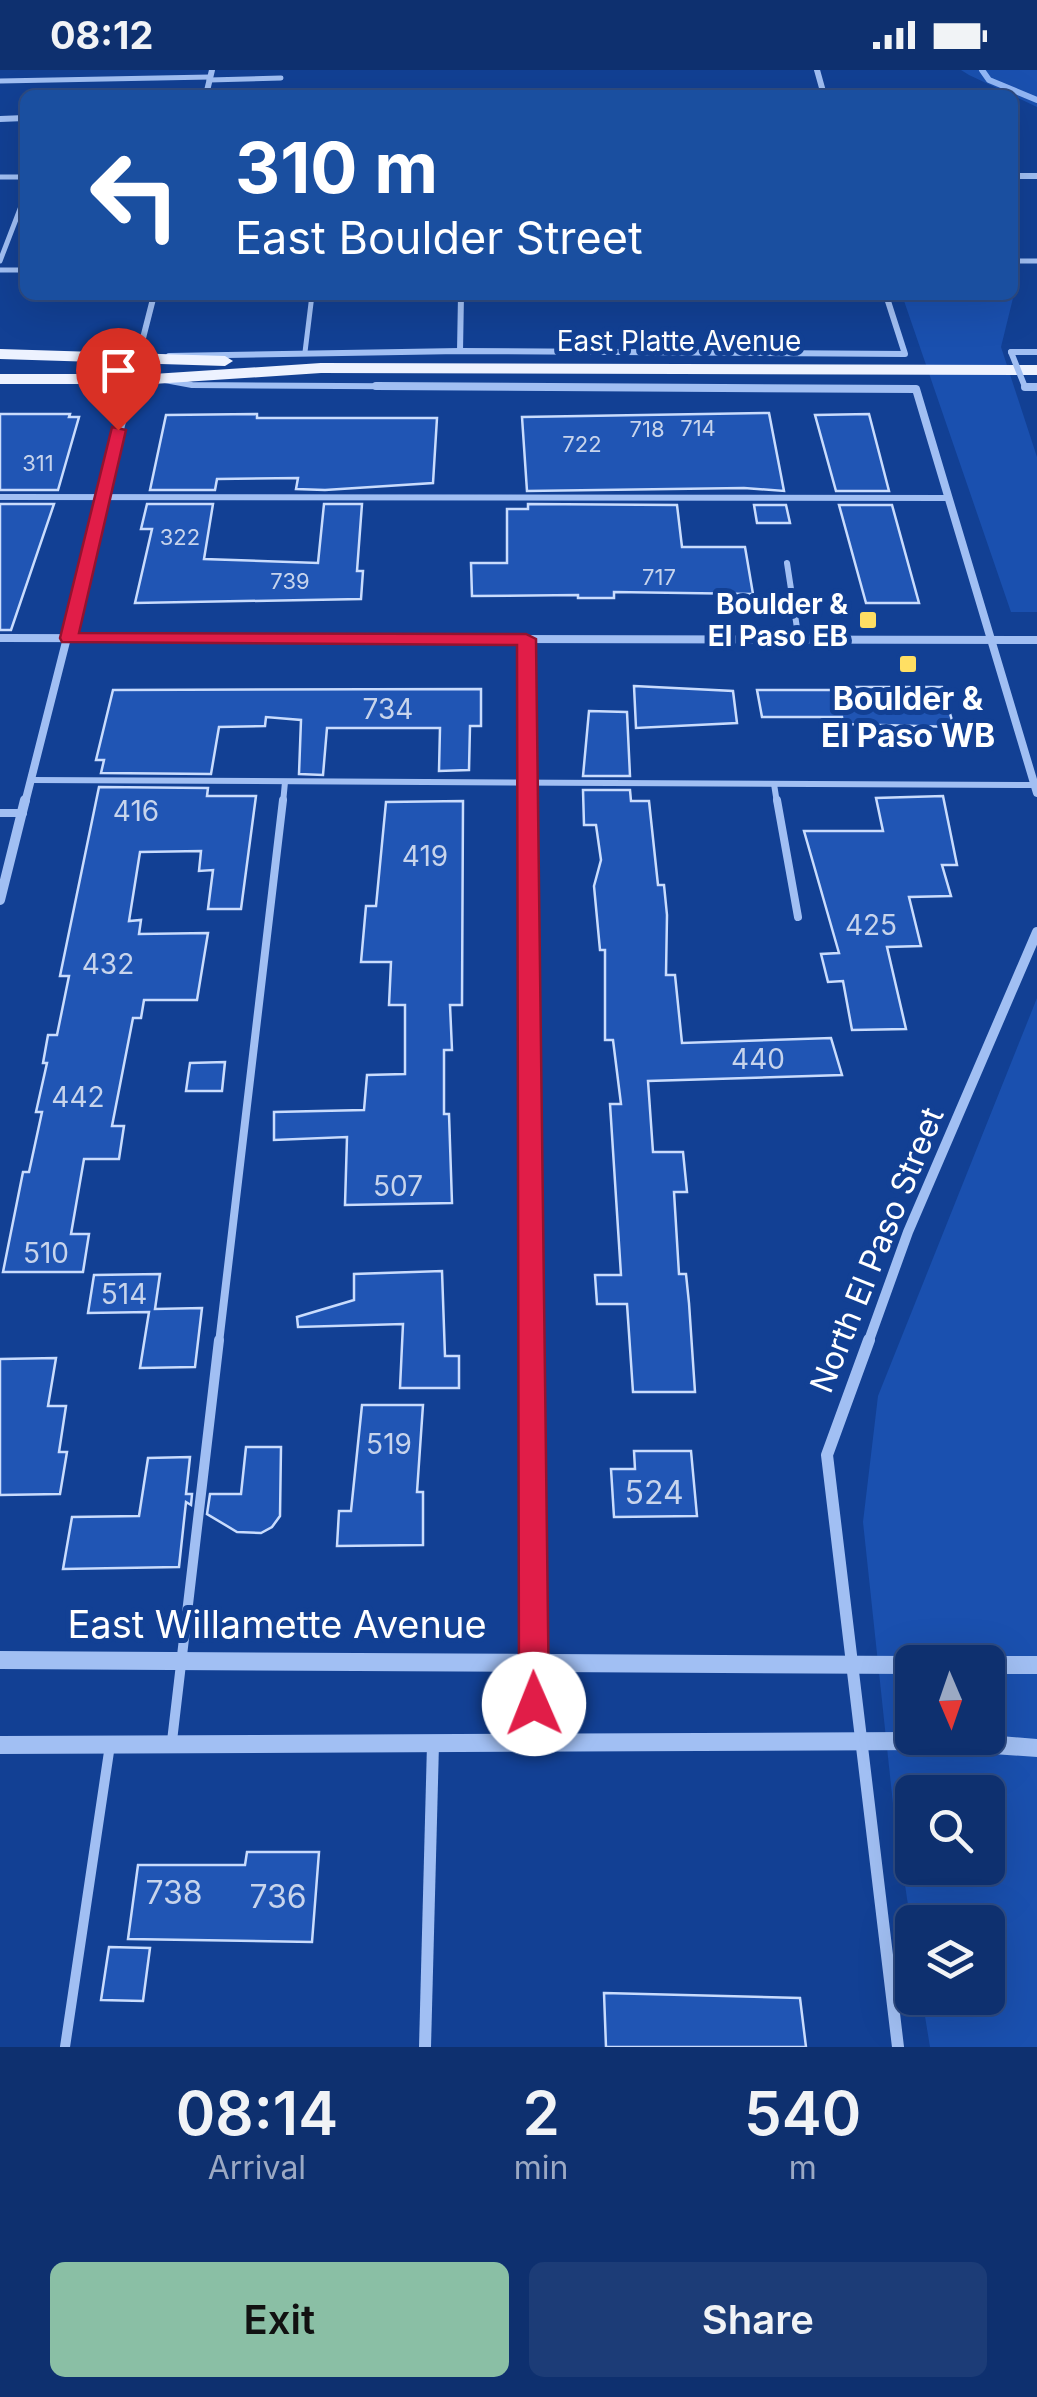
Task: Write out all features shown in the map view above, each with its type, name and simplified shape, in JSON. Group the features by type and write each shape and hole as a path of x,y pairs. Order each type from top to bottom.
{"main road":[{"name":"East Platte Avenue","path":"0,354 163,356 320,368"},
{"name":"East Platte Avenue","path":"0,379 132,379 320,368 1037,370"}],"street":[{"path":"0,900 153,300"},
{"path":"460,351 462,300"},
{"path":"163,356 460,351 905,354 888,300"},
{"path":"1037,352 1011,352 1025,387 1037,387"},
{"path":"153,378 192,385 916,389 1036,789"},
{"path":"0,638 1037,640"},
{"path":"526,639 535,1743"},
{"name":"North El Paso Street","path":"898,2047 827,1455 908,1232 1037,932"},
{"name":"East Willamette Avenue","path":"0,1660 895,1665"},
{"path":"1005,1664 1037,1665"},
{"path":"0,1745 934,1740 995,1748 1037,1748"},
{"path":"425,2047 433,1744"}],"lane":[{"path":"0,81 281,78"},
{"path":"0,261 20,209"},
{"path":"304,352 311,300"},
{"path":"0,497 947,498"},
{"path":"786,563 798,641"},
{"path":"31,780 1036,789"},
{"path":"172,1745 286,782"},
{"path":"774,784 798,917"},
{"path":"0,814 22,813"},
{"path":"64,2047 110,1745"}],"shaded area":[{"path":"961,70 1037,70 1037,107 1018,98 1018,90 1001,90"},
{"path":"904,300 1013,300 1001,347 1037,457 1037,612 1011,612"},
{"path":"1037,998 1037,2047 930,2047 925,2015 1005,2015 1005,1905 908,1905 905,1885 1005,1885 1005,1775 895,1775 895,1817 863,1522 878,1396"}],"building":[{"path":"769,413 784,491 527,491 522,417"},
{"path":"0,414 79,417 58,490 0,490"},
{"path":"257,414 257,418 437,418 433,483 325,490 296,489 298,478 217,479 215,490 150,490 166,415"},
{"path":"869,414 889,491 836,491 815,415"},
{"path":"0,504 54,504 11,630 0,630"},
{"path":"147,504 213,504 204,559 318,563 324,504 362,504 357,571 363,571 361,599 135,603 152,529 141,529"},
{"path":"528,504 677,505 682,547 745,547 753,594 614,592 614,598 472,596 471,563 507,563 507,509 528,509"},
{"path":"754,505 786,505 790,523 757,523"},
{"path":"839,505 892,505 919,603 866,603"},
{"path":"634,686 733,691 737,723 636,728"},
{"path":"942,687 954,727 843,724 842,717 762,717 757,690"},
{"path":"481,689 481,726 470,726 469,770 439,771 440,728 327,728 323,775 299,774 301,720 266,717 265,726 219,727 211,774 101,773 104,760 96,760 113,690"},
{"path":"589,711 627,712 630,776 583,776"},
{"path":"99,787 208,788 207,796 256,796 241,909 208,909 213,870 199,871 201,851 140,852 129,921 141,920 139,934 208,933 197,1000 144,1000 141,1018 133,1018 112,1126 124,1126 119,1159 84,1159 71,1234 89,1234 83,1272 3,1272 23,1172 29,1172 42,1112 36,1112 47,1063 43,1063 48,1035 57,1035 69,976 60,976"},
{"path":"583,790 630,790 631,801 649,801 658,885 664,885 667,915 666,975 675,975 682,1043 831,1038 842,1075 648,1081 653,1152 683,1152 687,1192 674,1192 679,1274 686,1274 695,1392 633,1392 627,1304 597,1304 595,1275 621,1275 610,1104 621,1104 613,1040 605,1040 605,950 600,950 594,886 601,860 596,825 584,825"},
{"path":"943,796 957,865 942,865 951,896 909,897 921,946 887,947 906,1029 852,1030 843,981 828,982 821,954 839,953 804,831 883,831 876,798"},
{"path":"463,801 462,1005 450,1005 452,1050 444,1050 444,1114 449,1114 452,1203 345,1205 347,1137 274,1140 274,1112 364,1110 367,1075 405,1074 405,1005 389,1005 391,962 361,962 366,906 376,906 386,802"},
{"path":"225,1062 222,1091 186,1091 190,1063"},
{"path":"442,1271 445,1356 459,1356 459,1388 400,1388 403,1324 298,1327 297,1317 354,1300 354,1274"},
{"path":"160,1274 155,1309 202,1308 195,1367 140,1368 149,1312 88,1313 94,1275"},
{"path":"56,1358 48,1406 66,1406 59,1452 67,1452 60,1494 0,1495 0,1359"},
{"path":"362,1405 423,1405 417,1492 423,1492 423,1545 337,1546 339,1511 351,1511"},
{"path":"246,1447 281,1447 280,1516 261,1533 237,1532 207,1514 210,1494 241,1494"},
{"path":"634,1451 691,1451 697,1516 614,1517 611,1469 635,1469"},
{"path":"190,1457 186,1494 192,1494 191,1505 186,1502 179,1567 63,1569 72,1517 139,1516 148,1458"},
{"path":"247,1852 319,1852 312,1942 128,1939 138,1865 245,1865"},
{"path":"109,1947 150,1948 143,2001 101,2000"},
{"path":"604,1993 800,1998 806,2047 606,2047"}],"waterway":[{"path":"982,70 989,80 1013,90"},
{"path":"1018,92 1037,100"}],"place":[{"name":"Boulder & El Paso EB","path":"868,620"},
{"name":"Boulder & El Paso WB","path":"908,664"}],"route":[{"path":"118,430 69,638 526,639 534,1704"}]}
